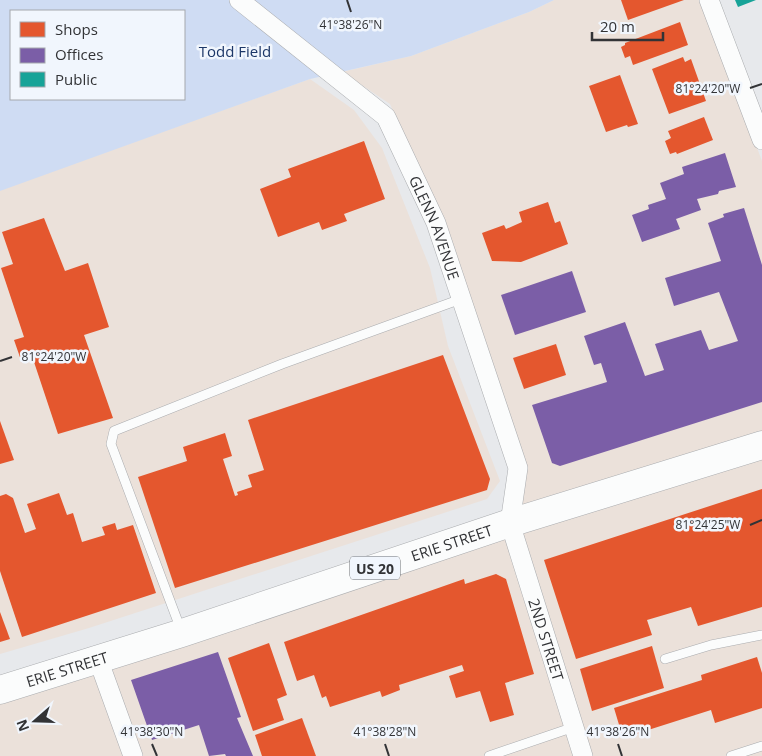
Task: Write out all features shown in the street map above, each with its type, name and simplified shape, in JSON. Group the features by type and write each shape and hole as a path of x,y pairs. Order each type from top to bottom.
{"main road":[{"name":"ERIE STREET","path":"0,690 182,632 510,522 762,445"}],"street":[{"name":"GLENN AVENUE","path":"239,0 386,117 436,223 518,468 510,522"},
{"path":"709,0 762,140"},
{"name":"2ND STREET","path":"510,522 583,756"},
{"path":"98,659 133,756"}],"lane":[{"path":"182,632 111,444 114,431 282,364 462,299"},
{"path":"665,659 710,645 762,635"},
{"path":"489,756 574,728"},
{"path":"731,756 762,746"}],"shaded area":[{"path":"554,0 701,0 762,161 762,438 518,514 524,467 431,197 390,104 342,72 411,56 529,12"},
{"path":"310,79 354,110 382,148 430,268 448,346 500,481 487,499 89,628 0,654 0,190"},
{"path":"762,450 762,756 588,756 519,527"},
{"path":"508,529 578,756 138,756 104,662"},
{"path":"95,667 126,756 0,756 0,697"}],"green space":[{"name":"Todd Field","path":"0,0 554,0 529,12 411,56 310,79 0,191"}],"building: Shops":[{"path":"621,0 684,0 628,20"},
{"path":"680,22 688,45 633,65 630,56 625,58 621,47 625,43"},
{"path":"683,57 685,62 691,59 706,101 669,114 652,69"},
{"path":"620,75 638,124 628,127 627,125 606,132 589,86"},
{"path":"704,117 713,140 677,154 676,152 670,154 665,141 671,138 668,131"},
{"path":"364,141 385,199 344,214 347,221 322,230 319,222 278,237 260,189 291,177 288,169"},
{"path":"548,202 555,223 560,221 568,244 521,262 492,261 482,233 504,225 506,229 522,222 519,212"},
{"path":"44,218 65,271 88,263 109,327 84,335 113,418 58,434 33,359 22,363 14,340 24,337 1,268 13,264 2,232"},
{"path":"556,344 566,375 524,389 513,358"},
{"path":"443,355 490,479 487,490 175,588 138,477 187,461 183,447 225,433 232,456 223,459 235,496 238,495 237,492 252,487 248,475 264,470 248,420"},
{"path":"0,421 14,460 0,464"},
{"path":"762,489 762,607 698,626 691,607 647,620 652,635 576,659 544,560"},
{"path":"59,493 67,515 73,513 82,542 105,535 102,527 115,523 117,530 133,525 156,593 22,637 0,571 0,496 6,494 13,498 25,533 36,529 27,504"},
{"path":"496,574 506,579 534,674 505,683 514,715 490,722 480,691 456,698 449,676 464,671 462,665 399,685 400,690 382,697 380,691 330,707 326,696 322,698 314,675 297,681 284,642 464,579 465,584"},
{"path":"0,612 10,639 0,642"},
{"path":"269,643 287,695 277,699 284,720 253,731 228,658"},
{"path":"652,646 664,688 592,711 580,669"},
{"path":"757,657 762,673 762,708 715,723 711,710 623,738 614,708 702,680 701,675"},
{"path":"302,718 316,756 262,756 255,735"}],"building: Offices":[{"path":"725,153 736,187 697,199 701,210 676,219 680,229 642,242 632,215 649,209 648,205 666,199 660,183 684,174 682,167"},
{"path":"744,208 762,265 762,402 560,466 552,463 532,405 607,382 601,363 594,365 584,336 625,322 645,376 664,370 655,344 701,330 709,350 738,341 719,292 674,306 665,278 721,261 708,223 724,217 723,214"},
{"path":"572,271 586,312 515,335 501,295"},
{"path":"218,652 241,717 237,718 253,756 226,756 225,754 209,756 199,725 152,740 131,680"}],"building: Public":[{"path":"735,0 756,0 738,7"}]}
